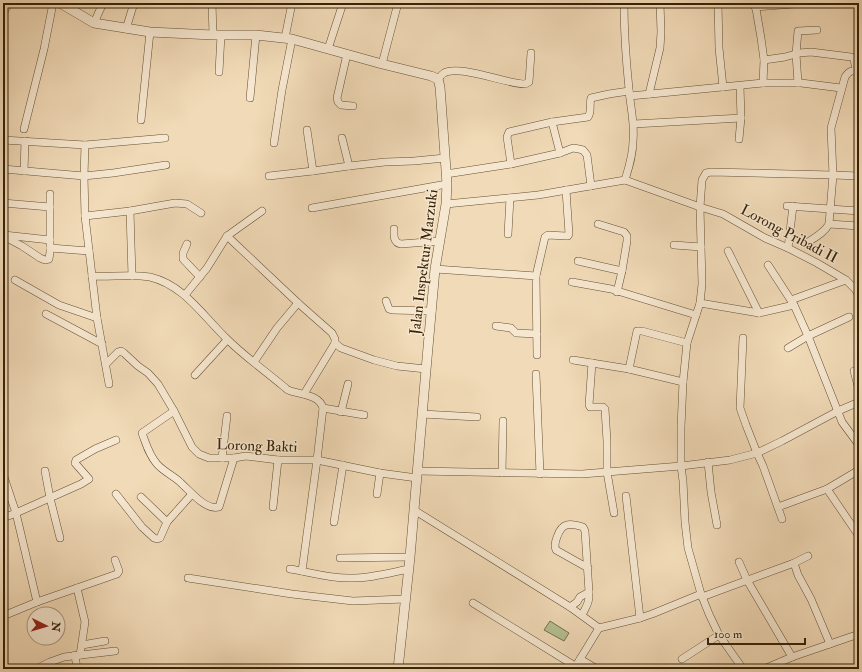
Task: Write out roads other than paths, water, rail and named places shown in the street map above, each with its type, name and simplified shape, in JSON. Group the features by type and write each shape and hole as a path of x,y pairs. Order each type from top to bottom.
{"street":[{"path":"3,14 10,3"},
{"path":"24,129 44,49 53,3"},
{"path":"60,3 94,23 150,32 256,35 288,38 432,76 438,80 444,73 453,70 473,73 508,82 525,84 528,82 531,52"},
{"path":"94,23 103,3"},
{"path":"126,29 134,3"},
{"path":"212,3 217,35 219,72"},
{"path":"274,143 292,3"},
{"path":"328,49 343,3"},
{"path":"382,64 398,3"},
{"path":"446,204 538,195 626,180 632,156 634,124 629,94 624,27 624,3"},
{"path":"649,94 660,48 660,3"},
{"path":"718,3 719,48 723,87"},
{"path":"763,83 764,60 755,5 807,3"},
{"path":"798,83 796,54 798,31 817,30"},
{"path":"141,120 150,32"},
{"path":"250,98 256,35"},
{"path":"764,60 811,52 851,57 854,58 855,65 859,72"},
{"path":"347,54 337,98 341,105 353,106"},
{"path":"808,242 828,228 831,210 833,175 831,128 845,77 848,72 852,70 859,72"},
{"name":"Jalan Inspektur Marzuki","path":"398,669 409,569 435,269 446,204 447,184 440,87 438,80"},
{"path":"511,164 507,137 508,132 552,122 588,117 590,114 591,98 610,94 649,94 763,83 798,83 841,88"},
{"path":"739,139 741,118 740,86"},
{"path":"634,124 741,118"},
{"path":"552,122 560,153"},
{"path":"307,130 313,171"},
{"path":"3,140 85,144 165,138"},
{"path":"342,138 349,166"},
{"path":"24,171 25,141"},
{"path":"85,144 85,216 97,318 109,384"},
{"path":"446,174 511,164 560,153 572,148 583,150 587,155 591,186"},
{"path":"269,176 385,162 445,158"},
{"path":"3,169 84,176 166,165"},
{"path":"743,669 719,635 708,614 701,595 688,548 681,466 683,382 687,343 700,303 702,284 700,207 702,180 706,173 719,172 859,176"},
{"name":"Lorong Pribadi II","path":"626,180 723,214 765,238 817,263 846,280 859,295"},
{"path":"312,208 447,184"},
{"path":"536,355 536,276 545,237 548,235 568,236 569,234 566,190"},
{"path":"3,235 45,260 48,260 50,258 50,194"},
{"path":"508,234 510,198"},
{"path":"3,203 50,207"},
{"path":"85,216 130,211 176,203 187,204 201,213"},
{"path":"788,248 790,206 859,211"},
{"path":"130,211 132,276"},
{"path":"185,295 207,268 227,236 262,211"},
{"path":"598,224 624,232 628,241 617,292"},
{"path":"829,224 859,226"},
{"path":"394,229 394,240 398,244 440,241"},
{"path":"3,235 50,240"},
{"path":"227,236 332,333 335,339 335,343 304,394"},
{"path":"187,244 183,253 183,259 200,277"},
{"path":"674,246 702,247"},
{"path":"50,248 89,250"},
{"path":"728,251 759,313"},
{"path":"578,261 622,271"},
{"path":"768,265 792,303 808,336 842,422 859,445"},
{"path":"435,269 536,276"},
{"path":"92,276 132,276 150,278 171,285 185,295 227,340 283,386 289,390 319,400 323,408 302,571"},
{"path":"15,280 59,305 97,318"},
{"path":"700,303 759,313 792,303 846,280"},
{"path":"572,282 605,288 696,315"},
{"path":"386,301 389,309 392,310 432,311"},
{"path":"254,362 276,328 298,303"},
{"path":"46,314 102,344"},
{"path":"788,348 808,336 849,317"},
{"path":"496,326 511,328 516,333 537,334"},
{"path":"629,369 637,331 687,343"},
{"path":"742,338 740,408 782,519"},
{"path":"195,375 227,340"},
{"path":"335,343 341,348 374,360 397,366 426,369"},
{"name":"Lorong Bakti","path":"106,364 118,352 121,351 148,373 158,384 174,411 192,447 199,454 209,458 234,458 246,456 278,460 317,460 380,473 582,474 681,466 730,460 757,453 838,411 859,402"},
{"path":"573,360 629,369 683,382"},
{"path":"592,363 588,405 590,407 603,407 605,409 607,472 614,513"},
{"path":"854,371 859,390"},
{"path":"536,374 540,474"},
{"path":"341,412 348,384"},
{"path":"323,408 364,415"},
{"path":"174,411 142,433 147,449 157,464 202,502 214,508 219,507 234,458"},
{"path":"422,414 477,417"},
{"path":"222,458 227,416"},
{"path":"502,473 503,421"},
{"path":"3,518 81,484 89,479 75,463 76,460 95,449 116,440"},
{"path":"273,507 278,460"},
{"path":"708,462 711,492 717,525"},
{"path":"334,522 342,465"},
{"path":"778,507 827,490 859,470"},
{"path":"45,471 60,538"},
{"path":"377,494 380,473"},
{"path":"3,474 16,513 37,602"},
{"path":"827,490 859,536"},
{"path":"116,494 142,527 157,539 160,538 167,522 192,494"},
{"path":"626,496 640,618"},
{"path":"141,497 167,522"},
{"path":"414,510 570,607 599,628"},
{"path":"582,615 590,599 589,592 588,568 585,529 580,526 563,526 560,528 554,545 556,550 588,568"},
{"path":"340,558 410,556"},
{"path":"473,603 574,668 599,628 652,614 701,595 747,580 808,556"},
{"path":"3,616 37,602 117,574 119,571 115,560"},
{"path":"739,562 747,580 792,657"},
{"path":"794,562 798,575 811,599 830,644"},
{"path":"290,569 348,578 367,577 409,569"},
{"path":"188,578 292,594 353,601 405,599"},
{"path":"77,588 85,622 82,645 77,655 77,669"},
{"path":"570,607 589,592"},
{"path":"764,669 792,657 859,634"},
{"path":"682,659 719,635"},
{"path":"82,645 105,641"},
{"path":"36,669 64,657 115,651"},
{"path":"580,659 597,669"}]}
